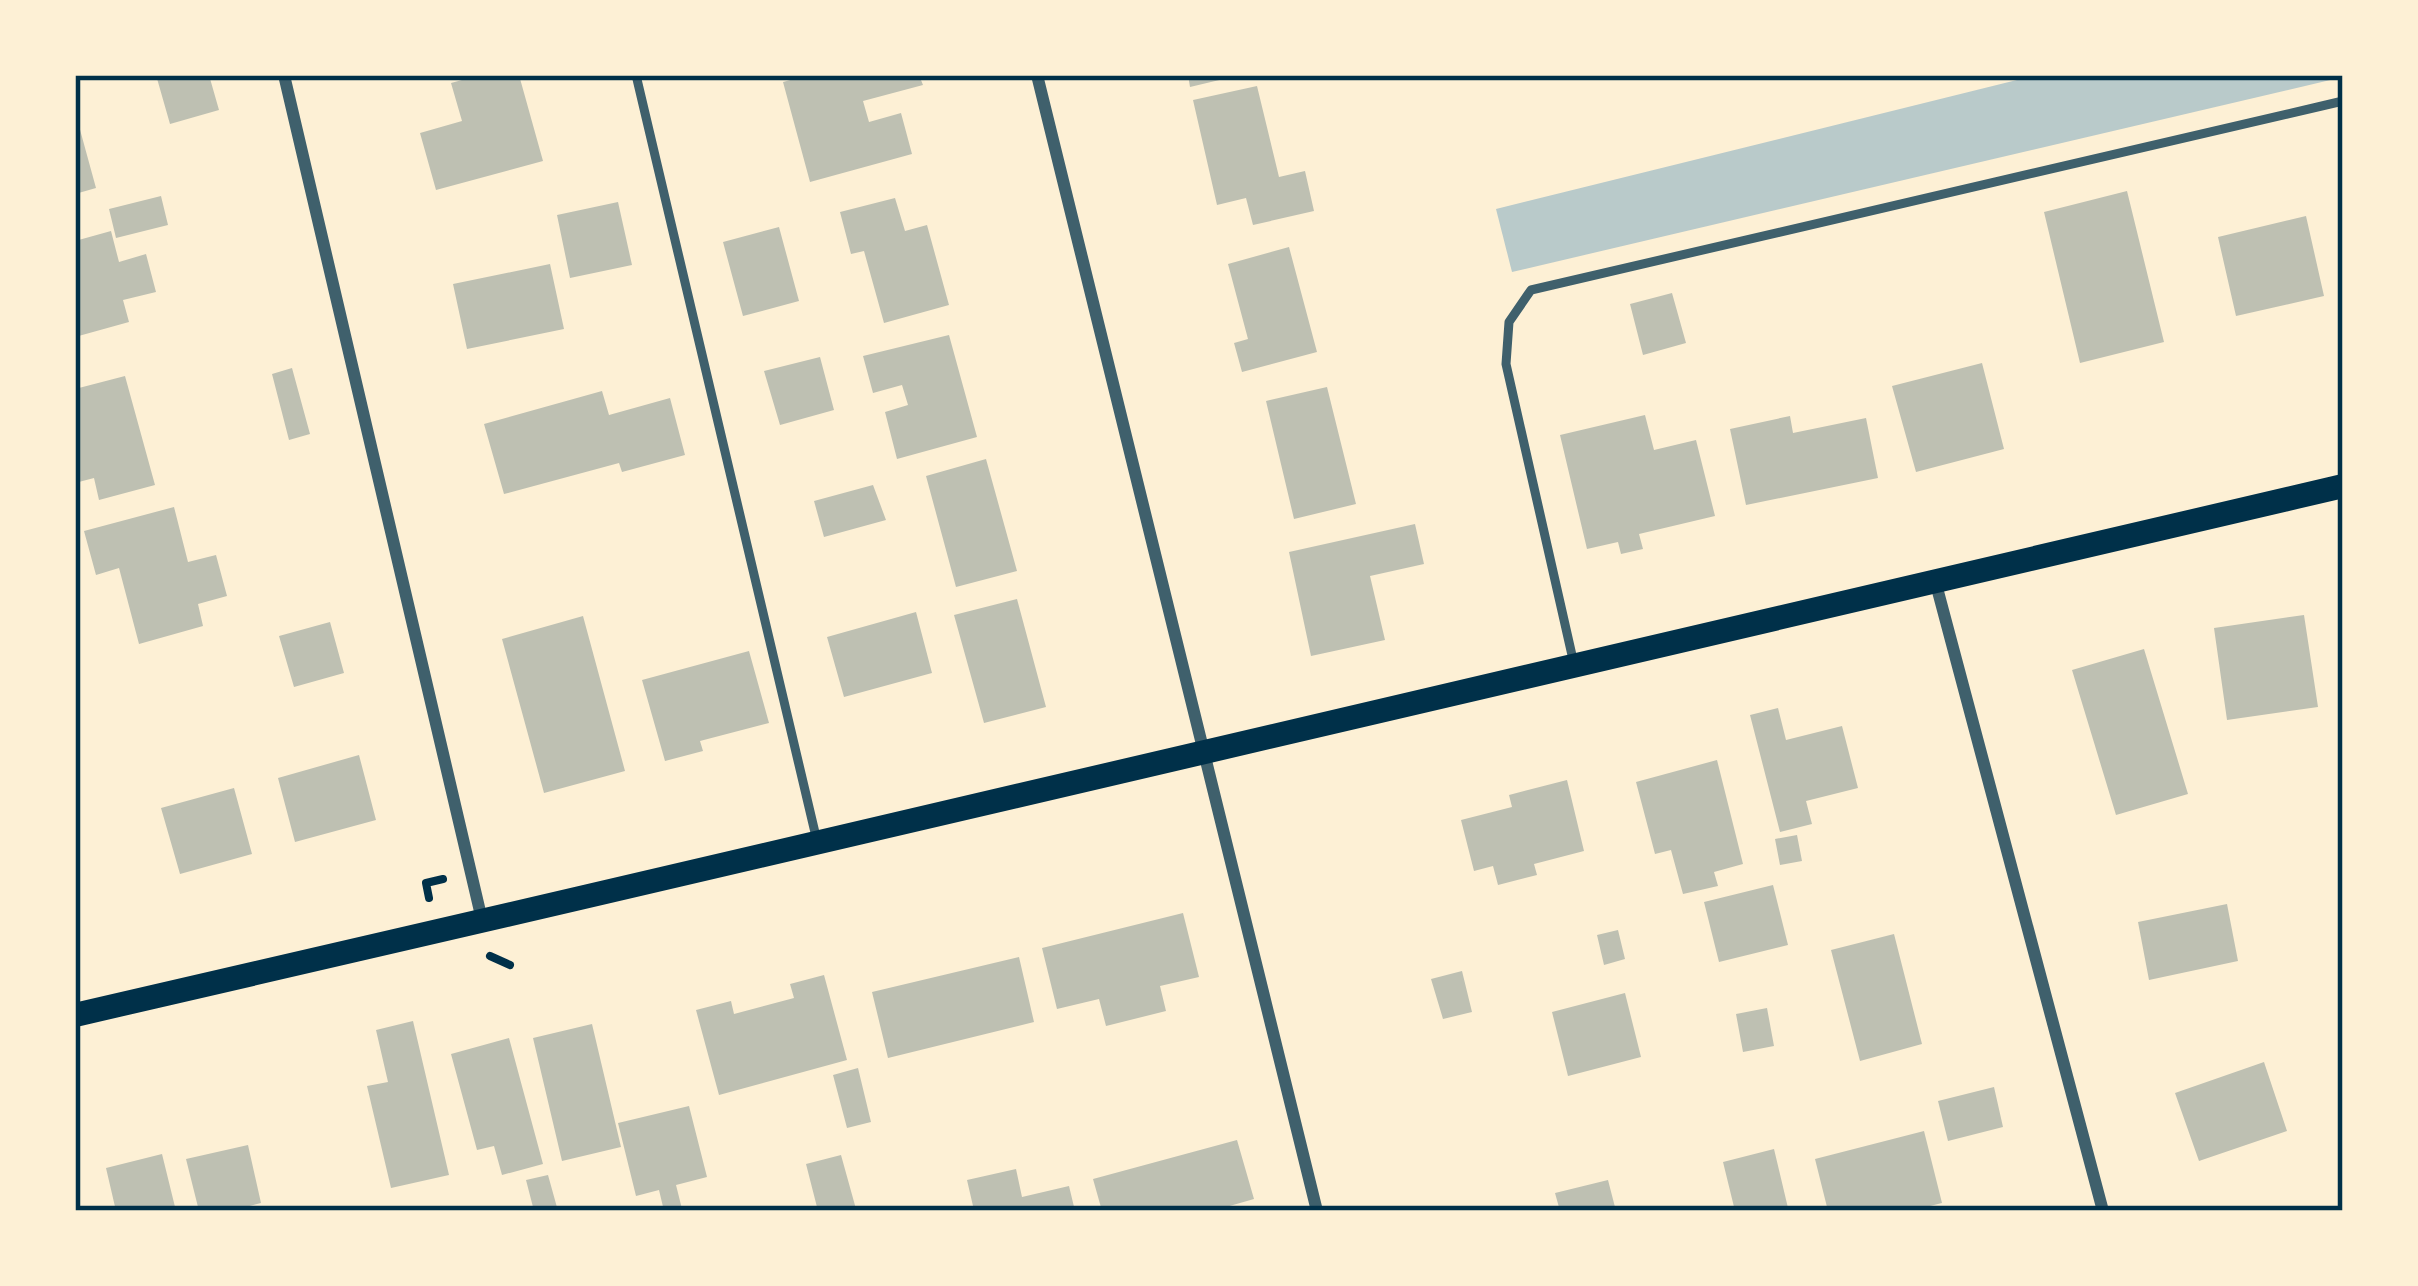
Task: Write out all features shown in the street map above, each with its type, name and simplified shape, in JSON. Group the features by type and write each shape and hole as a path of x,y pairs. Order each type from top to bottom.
{"main road":[{"path":"75,1015 1575,669 2343,486"}],"street":[{"path":"284,75 482,920"},
{"path":"1037,75 1317,1211"},
{"path":"1936,584 2103,1211"}],"lane":[{"path":"636,75 817,841"},
{"path":"1575,669 1506,364 1508,322 1531,290 2343,101"}],"shaded area":[{"path":"2037,75 2343,77 1512,272 1496,209"}],"building":[{"path":"156,75 209,75 219,110 170,124"},
{"path":"480,75 519,75 543,161 436,190 420,133 462,121 451,83"},
{"path":"809,75 919,75 923,85 863,101 869,122 901,113 912,154 810,182 783,82"},
{"path":"1188,75 1232,75 1232,77 1190,87"},
{"path":"1257,86 1279,177 1305,171 1314,211 1253,225 1246,198 1217,205 1193,100"},
{"path":"75,116 96,188 75,194"},
{"path":"2127,191 2164,342 2080,363 2044,212"},
{"path":"161,196 168,225 116,238 109,209"},
{"path":"895,198 905,231 927,225 949,305 884,323 864,251 851,254 840,212"},
{"path":"618,202 632,265 570,278 557,215"},
{"path":"2306,216 2324,296 2236,316 2218,237"},
{"path":"779,227 799,301 743,316 723,242"},
{"path":"111,231 119,262 146,254 156,292 123,300 129,322 75,337 75,241"},
{"path":"1289,247 1317,352 1242,372 1234,343 1248,339 1228,264"},
{"path":"550,264 564,329 467,349 453,284"},
{"path":"1672,293 1686,343 1643,355 1630,304"},
{"path":"949,335 977,437 897,459 885,412 908,405 902,385 873,393 863,356"},
{"path":"820,357 834,410 780,425 764,371"},
{"path":"1982,363 2004,449 1916,472 1892,386"},
{"path":"292,368 310,434 289,440 272,374"},
{"path":"125,376 155,485 99,500 94,478 75,483 75,389"},
{"path":"1327,387 1356,504 1294,519 1266,401"},
{"path":"602,391 609,415 670,398 685,455 622,472 619,463 504,494 484,424"},
{"path":"1645,415 1654,450 1696,440 1715,516 1639,534 1643,549 1621,554 1618,542 1587,549 1560,435"},
{"path":"1790,416 1793,433 1866,418 1878,478 1746,505 1730,429"},
{"path":"986,459 1017,571 956,587 926,476"},
{"path":"873,485 886,520 824,537 814,501"},
{"path":"174,507 188,562 216,555 227,596 198,604 203,626 139,644 119,568 96,575 84,531"},
{"path":"1415,524 1424,564 1370,576 1385,640 1311,656 1289,552"},
{"path":"1017,599 1046,707 984,723 954,615"},
{"path":"916,612 932,673 844,697 827,637"},
{"path":"2304,615 2318,707 2227,720 2214,628"},
{"path":"583,616 625,771 544,793 502,639"},
{"path":"330,622 344,673 294,687 279,636"},
{"path":"2144,649 2188,794 2116,815 2072,670"},
{"path":"749,651 769,723 700,741 703,751 665,761 642,680"},
{"path":"1778,708 1786,740 1842,726 1858,788 1806,801 1812,824 1780,832 1750,715"},
{"path":"359,755 376,820 295,842 278,778"},
{"path":"1717,760 1743,864 1714,872 1718,886 1683,894 1671,850 1655,854 1636,782"},
{"path":"1567,780 1584,851 1534,864 1537,875 1498,885 1493,866 1474,871 1461,820 1512,807 1509,795"},
{"path":"234,788 252,854 180,874 161,808"},
{"path":"1797,835 1802,861 1780,865 1775,839"},
{"path":"1773,885 1788,945 1719,962 1704,902"},
{"path":"2227,904 2238,961 2149,980 2138,922"},
{"path":"1183,913 1199,977 1160,986 1166,1011 1106,1026 1099,999 1057,1009 1042,948"},
{"path":"1618,930 1625,959 1604,965 1597,935"},
{"path":"1894,934 1922,1044 1860,1061 1831,950"},
{"path":"1019,957 1034,1022 888,1058 872,992"},
{"path":"1462,971 1472,1012 1443,1019 1431,979"},
{"path":"824,975 847,1060 719,1095 696,1010 731,1001 734,1014 794,998 790,984"},
{"path":"1625,993 1641,1057 1568,1076 1552,1012"},
{"path":"1767,1008 1774,1046 1743,1052 1736,1014"},
{"path":"413,1021 449,1175 391,1188 367,1086 388,1082 376,1030"},
{"path":"592,1024 621,1147 562,1161 533,1038"},
{"path":"509,1038 543,1164 502,1175 494,1146 477,1150 451,1054"},
{"path":"2264,1062 2287,1131 2199,1161 2175,1093"},
{"path":"858,1068 871,1122 847,1128 833,1075"},
{"path":"1994,1087 2003,1127 1948,1141 1938,1101"},
{"path":"689,1106 707,1177 676,1185 682,1209 664,1211 659,1190 636,1196 618,1123"},
{"path":"1924,1131 1942,1203 1910,1211 1828,1211 1815,1159"},
{"path":"1237,1140 1254,1199 1212,1211 1102,1211 1093,1179"},
{"path":"248,1145 261,1203 231,1211 199,1211 186,1159"},
{"path":"1774,1149 1788,1208 1735,1211 1723,1162"},
{"path":"162,1154 176,1211 116,1211 106,1168"},
{"path":"841,1155 856,1209 818,1211 806,1164"},
{"path":"1016,1169 1022,1197 1069,1186 1075,1211 958,1211 973,1206 967,1180"},
{"path":"548,1175 558,1211 534,1211 526,1180"},
{"path":"1608,1180 1616,1211 1560,1211 1555,1193"}]}
